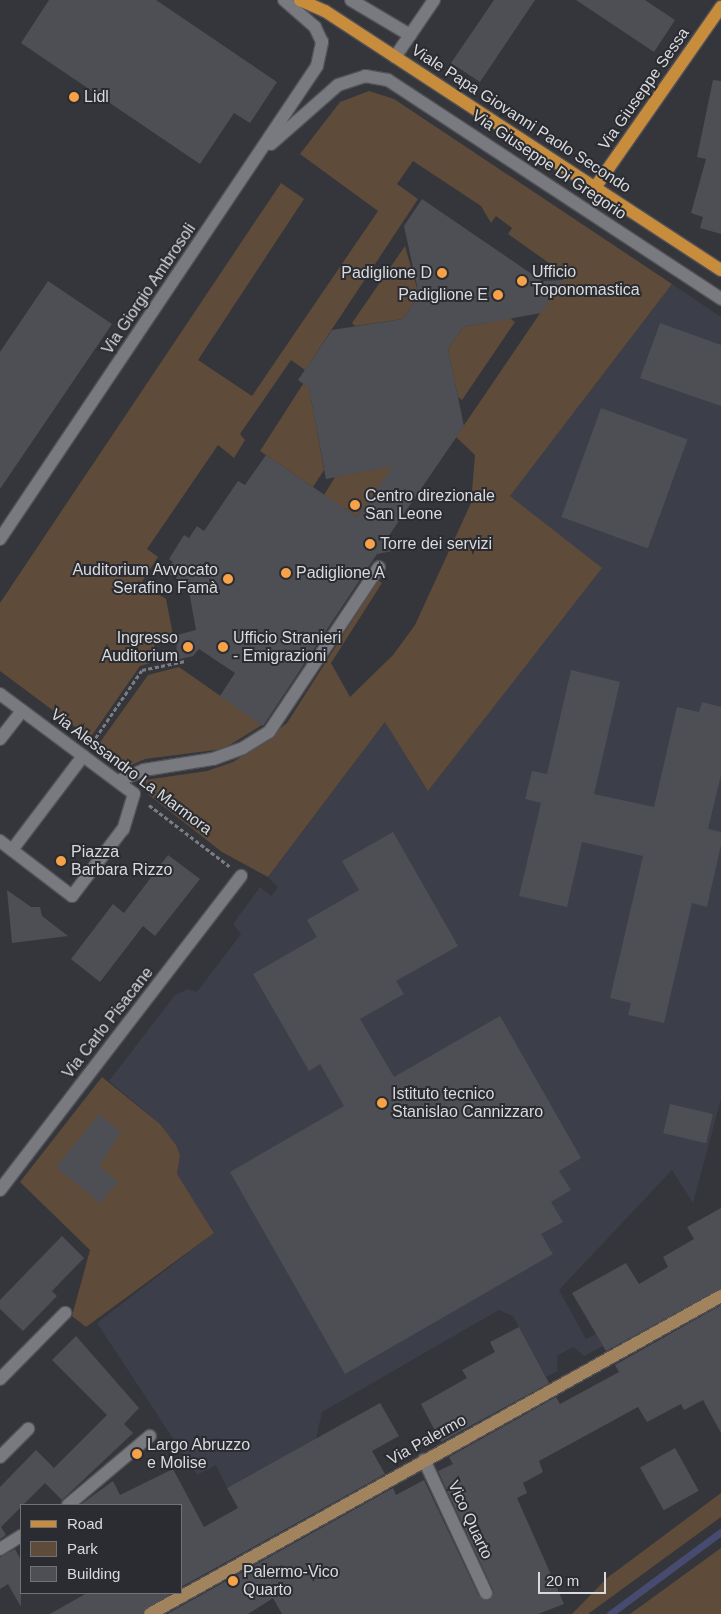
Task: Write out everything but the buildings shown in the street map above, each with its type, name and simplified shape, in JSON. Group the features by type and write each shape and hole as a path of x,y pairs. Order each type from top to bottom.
{"main road":[{"name":"Viale Papa Giovanni Paolo Secondo","path":"300,0 395,57 594,189 721,270"},
{"name":"Via Giuseppe Sessa","path":"594,189 721,5"},
{"name":"Via Palermo","path":"150,1614 721,1296"}],"street":[{"name":"Via Giorgio Ambrosoli","path":"0,539 258,156 322,55 316,27 284,0"},
{"path":"351,0 410,36"},
{"path":"395,57 434,0"},
{"path":"717,0 721,5"},
{"name":"Via Giuseppe Di Gregorio","path":"258,156 326,94 352,79 376,77 402,86 721,299"},
{"path":"118,782 144,770 212,759 243,748 269,732 379,567"},
{"name":"Via Alessandro La Marmora","path":"0,694 134,794"},
{"path":"0,739 22,710"},
{"path":"12,850 83,756"},
{"path":"0,841 72,896 124,829 134,794"},
{"name":"Via Carlo Pisacane","path":"0,1190 241,876"},
{"path":"0,1379 65,1313"},
{"path":"0,1457 28,1429"},
{"path":"69,1504 150,1436"},
{"name":"Vico Quarto","path":"424,1460 486,1593"},
{"path":"0,1549 20,1537"}],"path":[{"path":"83,756 142,670 185,661"},
{"name":"Via Alessandro La Marmora","path":"134,794 241,876"}],"shaded area":[{"name":"Istituto tecnico Stanislao Cannizzaro","path":"672,284 721,317 721,1099 693,1203 672,1170 559,1290 586,1339 596,1334 603,1346 584,1356 573,1347 557,1356 558,1371 546,1377 513,1316 499,1310 322,1412 316,1439 227,1488 216,1465 197,1475 97,1323 214,1233 177,1174 180,1155 160,1124 109,1081 175,995 188,989 197,992 241,934 233,924 260,887 271,896 278,887 268,877 386,721 429,790 601,568 510,496"}],"green space":[{"path":"369,91 394,99 672,284 510,496 602,568 428,791 385,722 268,877 222,852 149,795 145,780 207,771 233,762 287,723 378,580 382,583 331,663 350,697 393,655 415,625 471,503 475,455 456,437 566,275 508,234 512,228 496,216 491,223 481,206 413,161 397,184 418,199 305,370 291,360 240,434 245,440 234,458 218,445 147,549 158,557 141,583 166,599 174,640 154,644 157,661 140,666 90,738 0,671 0,603 281,183 304,199 198,360 252,396 378,211 300,154 340,102"},
{"path":"405,246 419,295 403,319 355,326 352,323"},
{"path":"510,318 515,322 462,400 458,397 448,349 463,327"},
{"path":"303,384 309,387 324,470 313,487 260,451"},
{"path":"417,461 394,503 375,492 357,517 324,495 335,477"},
{"path":"179,667 262,725 223,749 145,759 127,767 98,745 148,675"},
{"path":"102,1077 160,1124 176,1145 180,1155 177,1174 214,1233 86,1327 72,1316 90,1250 20,1182"},
{"path":"721,1493 721,1517 588,1614 572,1614 607,1578"},
{"path":"721,1548 721,1614 630,1614"}],"waterway":[{"path":"610,1614 721,1532"}],"place":[{"name":"Lidl","path":"74,97"},
{"name":"Padiglione D","path":"442,273"},
{"name":"Ufficio Toponomastica","path":"522,281"},
{"name":"Padiglione E","path":"498,295"},
{"name":"Centro direzionale San Leone","path":"355,505"},
{"name":"Torre dei servizi","path":"370,544"},
{"name":"Padiglione A","path":"286,573"},
{"name":"Auditorium Avvocato Serafino Famà","path":"228,579"},
{"name":"Ingresso Auditorium","path":"188,647"},
{"name":"Ufficio Stranieri - Emigrazioni","path":"223,647"},
{"name":"Piazza Barbara Rizzo","path":"61,861"},
{"name":"Istituto tecnico Stanislao Cannizzaro","path":"382,1103"},
{"name":"Largo Abruzzo e Molise","path":"137,1454"},
{"name":"Palermo-Vico Quarto","path":"233,1581"}]}
